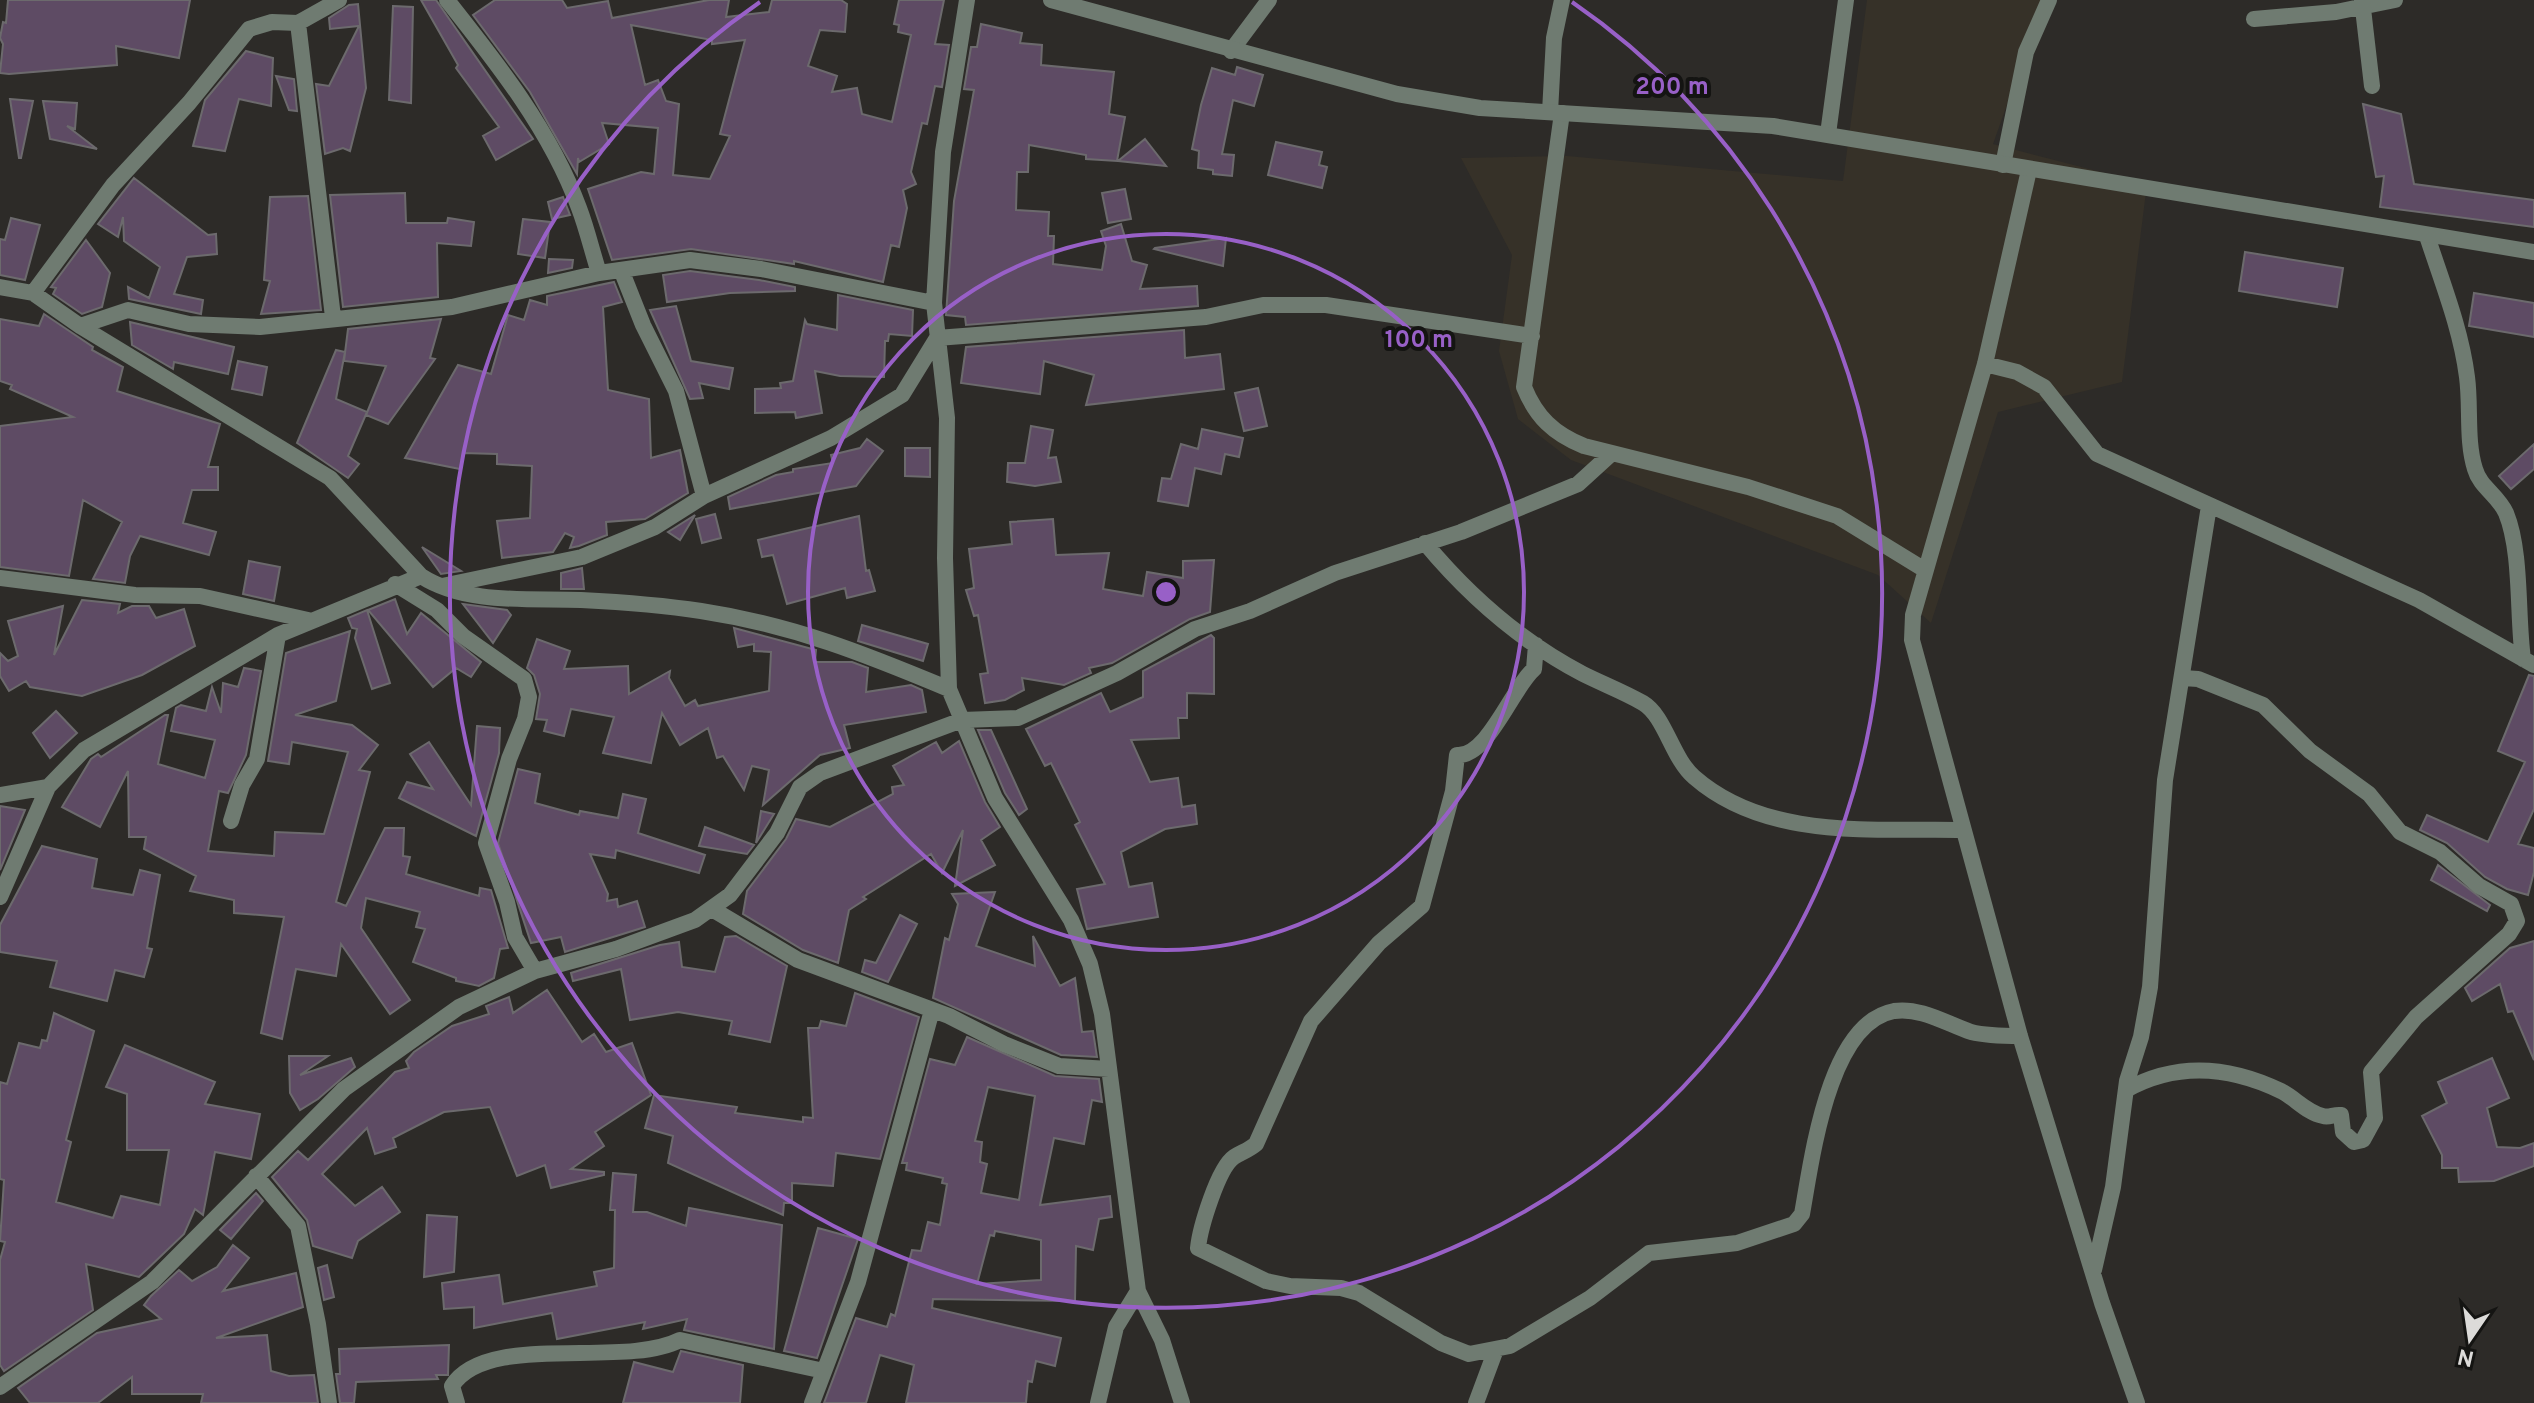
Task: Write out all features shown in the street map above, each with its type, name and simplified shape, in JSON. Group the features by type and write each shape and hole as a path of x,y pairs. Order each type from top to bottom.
{"street":[{"path":"33,293 113,185 189,103 249,29 272,22 298,23 339,0"},
{"path":"447,0 494,59 547,141 578,206 599,273"},
{"path":"967,0 943,152 934,303 947,418 945,558 949,689 995,798 1071,920 1090,964 1109,1069 1138,1291 1162,1340 1182,1403"},
{"path":"1051,0 1397,94 1480,108 1773,126 2534,252"},
{"path":"1231,51 1269,0"},
{"path":"1562,0 1554,38 1556,113 1524,387 1531,405 1562,437 1612,453 1748,487 1837,516 1925,570"},
{"path":"1828,134 1846,0"},
{"path":"2003,165 2026,52 2049,0"},
{"path":"2254,19 2395,0"},
{"path":"2363,4 2372,86"},
{"path":"298,23 333,317"},
{"path":"2029,170 1985,364 1913,615 1912,640 2020,1036 2137,1403"},
{"path":"2427,236 2452,311 2467,375 2474,466 2481,483 2496,496 2506,514 2529,662"},
{"path":"80,326 128,310 189,324 260,327 452,307 599,273 690,260 761,269 934,303"},
{"path":"622,272 643,325 676,391 704,496"},
{"path":"0,287 33,293 80,326 330,478 421,576 437,587 504,597 698,610 762,621 837,642 949,689"},
{"path":"937,338 1206,317 1263,305 1326,305 1532,336"},
{"path":"437,587 582,557 655,527 704,496 831,438 902,395 937,338"},
{"path":"1985,364 2017,372 2044,387 2097,454 2419,600 2529,662"},
{"path":"0,1387 152,1282 344,1089 459,1007 535,971 616,949 695,920 712,909 730,895 777,833 800,787 810,780 849,759 962,720 1018,718 1117,673 1195,629 1250,611 1335,573 1425,543 1578,484 1612,453"},
{"path":"2094,1270 2113,1187 2126,1090 2141,1037 2150,987 2165,780 2209,506"},
{"path":"1425,543 1464,589 1536,645 1584,674 1648,706 1659,719 1667,742 1694,777 1754,812 1855,831 1963,830"},
{"path":"0,897 48,787 84,750 278,635 395,584 421,576"},
{"path":"0,578 135,595 200,596 308,620"},
{"path":"395,584 437,610 463,636 524,679 529,697 525,719 509,759 486,843 507,902 515,937 535,971"},
{"path":"231,821 242,785 257,759 278,635"},
{"path":"1536,645 1534,669 1522,679 1497,723 1478,747 1464,756 1457,755 1453,791 1422,906 1379,943 1311,1021 1256,1144 1245,1154 1235,1156 1225,1168 1204,1221 1198,1248 1266,1281 1341,1288 1359,1293 1441,1343 1469,1354 1495,1352 1590,1298 1649,1253 1737,1243 1794,1224 1802,1214 1835,1071 1858,1030 1895,1011 1922,1013 1973,1032 2020,1036"},
{"path":"2126,1090 2150,1077 2222,1070 2284,1092 2318,1115 2327,1118 2341,1115 2343,1132 2354,1142 2363,1140 2375,1118 2371,1072 2416,1017 2509,934 2517,921 2511,904 2479,886 2440,852 2400,832 2369,794 2310,751 2263,705 2198,679 2183,678"},
{"path":"0,795 48,787"},
{"path":"712,909 798,960 932,1010 1059,1066 1109,1069"},
{"path":"812,1403 858,1282 932,1010"},
{"path":"256,1176 301,1234 329,1403"},
{"path":"1098,1403 1116,1327 1138,1291"},
{"path":"457,1403 452,1386 460,1374 481,1364 511,1358 636,1352 667,1347 680,1340 824,1371"},
{"path":"1476,1403 1495,1352"}],"shaded area":[{"path":"1867,0 2044,0 1993,144 2147,184 2122,382 1998,412 1931,623 1878,575 1571,460 1518,419 1499,351 1512,255 1461,158 1567,156 1843,181"}],"building":[{"path":"8,0 190,0 179,58 116,46 117,65 9,74 0,73 3,44 0,38 3,22 6,23"},
{"path":"421,0 436,0 533,139 496,160 483,136 499,127 456,68 458,65"},
{"path":"495,0 562,0 567,8 608,1 612,18 709,0 729,0 726,17 769,12 772,0 841,0 847,4 845,32 820,30 808,66 837,76 832,92 857,88 862,114 892,122 911,35 898,32 899,25 894,24 899,0 944,0 935,44 949,45 942,87 935,86 927,124 922,123 911,172 916,184 903,190 907,208 899,247 891,245 883,282 794,261 794,264 691,249 612,260 588,189 641,172 654,174 658,128 602,123 609,144 579,162 578,158 577,174 530,92 473,15","holes":["631,25 712,40 712,44 745,40 720,134 730,136 710,179 673,175 679,104 666,101 658,80 645,85"]},
{"path":"358,4 366,88 350,151 343,148 325,154 316,84 329,86 359,26 330,29 329,18 349,5"},
{"path":"393,6 413,7 411,103 389,100"},
{"path":"981,24 1022,33 1020,43 1042,45 1041,65 1114,72 1109,114 1125,117 1117,161 1086,159 1086,155 1029,145 1028,172 1017,172 1016,210 1049,212 1048,236 1054,236 1053,264 1102,270 1106,246 1101,231 1121,224 1132,261 1147,265 1140,289 1197,286 1198,306 966,325 965,317 946,315 954,201 974,90 964,89 971,47 977,47"},
{"path":"246,51 273,58 271,106 239,99 225,151 193,146 205,100"},
{"path":"1237,67 1263,75 1254,106 1233,100 1222,154 1234,155 1232,176 1213,174 1213,170 1198,168 1199,151 1192,149 1201,105 1212,68 1235,75"},
{"path":"276,76 294,79 297,111 289,110"},
{"path":"10,99 33,101 21,158 19,158"},
{"path":"43,101 77,103 75,129 67,126 97,149 50,139"},
{"path":"2363,104 2401,114 2414,184 2534,200 2534,227 2380,207 2384,176 2376,177"},
{"path":"1145,139 1166,166 1118,161"},
{"path":"1276,142 1322,152 1319,165 1327,167 1322,188 1268,175"},
{"path":"134,178 208,235 216,234 217,254 187,257 174,294 203,300 201,314 129,299 128,287 149,298 160,267 124,241 123,217 118,237 98,224"},
{"path":"1125,189 1131,219 1108,223 1102,193"},
{"path":"405,193 406,223 447,223 448,218 474,222 471,246 437,243 438,297 343,307 330,195"},
{"path":"308,196 321,310 261,314 270,281 264,280 270,197"},
{"path":"563,197 570,215 552,219 548,202"},
{"path":"11,218 40,225 25,280 0,275 0,239 5,240"},
{"path":"523,219 550,222 545,258 518,254"},
{"path":"1226,238 1223,266 1154,249 1155,248"},
{"path":"86,240 110,273 102,307 82,314 53,294 56,288 51,287"},
{"path":"2245,252 2343,268 2337,307 2239,291"},
{"path":"549,259 573,260 572,268 548,273"},
{"path":"690,271 759,280 795,287 795,291 730,293 667,302 663,275"},
{"path":"614,282 622,302 603,307 608,390 649,399 651,458 680,450 688,493 645,519 606,522 607,535 579,546 570,548 574,537 565,533 553,552 502,558 497,521 530,518 532,466 497,464 497,454 463,453 460,469 405,458 458,365 491,374 508,315 524,320 530,300 547,305 547,296"},
{"path":"2474,293 2534,303 2534,337 2469,326"},
{"path":"838,295 913,310 912,336 889,334 888,341 885,341 884,377 840,376 815,371 822,413 796,418 795,412 755,413 755,389 781,388 780,383 793,381 805,320 807,324 837,330"},
{"path":"676,306 691,361 733,368 729,389 699,383 703,398 690,399 650,310"},
{"path":"44,314 93,347 92,350 123,367 117,391 220,424 208,467 218,467 218,490 192,490 183,523 216,532 209,555 140,536 130,556 125,583 93,579 122,522 83,500 69,576 0,567 0,426 73,417 10,389 12,385 0,381 0,319 39,326"},
{"path":"441,319 430,358 435,359 388,424 366,415 386,366 344,361 348,329"},
{"path":"130,322 234,347 228,374 174,362 173,369 132,345"},
{"path":"1184,330 1185,358 1220,354 1224,389 1086,405 1094,375 1044,361 1040,394 961,383 966,347"},
{"path":"336,350 345,352 336,399 367,412 348,456 359,464 348,478 297,443"},
{"path":"238,361 267,367 262,395 232,389"},
{"path":"1258,388 1267,426 1244,431 1235,393"},
{"path":"1031,426 1053,430 1048,458 1056,457 1061,482 1035,486 1007,482 1008,463 1025,463"},
{"path":"1202,429 1243,438 1239,457 1225,454 1221,474 1195,468 1188,506 1158,501 1162,478 1171,479 1181,444 1198,449"},
{"path":"867,439 883,451 856,486 730,509 728,497 776,475 793,472 793,469 833,463 831,455 860,448"},
{"path":"2534,444 2534,469 2511,489 2499,476"},
{"path":"905,448 930,448 930,477 905,476"},
{"path":"715,514 721,538 702,543 696,519"},
{"path":"695,515 680,540 668,532"},
{"path":"859,516 866,571 869,570 875,591 847,598 845,588 787,604 773,555 762,557 758,540"},
{"path":"1053,519 1056,555 1109,553 1103,589 1143,596 1147,572 1183,578 1183,561 1214,560 1210,612 1190,619 1112,663 1089,668 1091,673 1064,685 1022,678 1024,690 1005,700 985,703 980,674 988,673 978,615 974,616 966,590 974,588 969,549 1012,544 1010,522"},
{"path":"422,547 461,571 441,574"},
{"path":"249,561 280,567 274,601 243,594"},
{"path":"582,568 584,589 561,589 561,573"},
{"path":"395,599 407,634 421,613 481,662 471,677 456,668 433,687 368,610"},
{"path":"82,600 120,604 118,613 132,606 149,606 156,618 184,609 195,646 142,675 82,696 30,687 26,681 9,691 0,676 0,653 8,661 18,656 8,621 63,606 54,655"},
{"path":"463,604 507,610 511,615 493,643"},
{"path":"367,610 390,683 372,689 355,638 357,629 352,628 348,618"},
{"path":"862,625 928,644 923,661 858,641"},
{"path":"734,628 816,650 815,662 852,662 868,668 866,692 911,685 922,690 926,712 844,725 850,748 820,755 763,805 769,770 752,766 744,790 723,756 717,758 708,728 680,745 662,713 651,763 603,753 614,717 571,709 564,736 544,731 547,720 536,719 540,694 534,675 527,668 537,639 570,651 564,669 628,666 629,694 670,671 669,678 685,706 695,700 698,706 769,691 771,652 754,651 754,644 738,647"},
{"path":"350,631 336,701 295,715 352,725 378,745 359,770 370,772 336,902 346,906 385,828 404,828 403,856 410,857 406,874 479,896 480,888 491,890 508,948 500,949 494,978 479,986 456,981 456,978 413,962 425,929 416,927 420,912 366,898 361,928 410,1000 390,1014 341,944 336,976 296,969 282,1039 261,1033 284,917 234,913 234,900 190,891 196,876 144,849 146,837 129,837 128,771 100,827 62,807 91,759 98,754 101,757 165,715 168,715 158,764 205,778 215,740 171,731 176,708 181,705 206,711 212,687 221,713 223,683 238,687 244,668 261,671 246,755 228,793 219,791 208,851 274,856 275,832 324,834 348,752 292,742 289,764 268,761 286,653"},
{"path":"1211,635 1214,638 1214,694 1187,693 1187,718 1178,718 1179,738 1131,740 1150,782 1178,778 1182,807 1195,805 1197,824 1165,829 1121,852 1129,887 1152,883 1158,917 1087,929 1077,889 1105,884 1075,825 1080,822 1051,763 1045,766 1026,729 1101,693 1110,712 1143,697 1143,671"},
{"path":"2529,675 2534,676 2534,809 2518,844 2534,848 2534,872 2528,895 2507,889 2485,877 2447,843 2420,830 2427,815 2488,842 2525,762 2498,751"},
{"path":"56,711 77,733 50,758 33,733"},
{"path":"477,726 500,728 499,753 476,836 399,798 407,782 433,789 410,754 429,742 471,805"},
{"path":"978,730 991,730 1027,809 1019,815 1005,793"},
{"path":"959,741 985,802 1000,827 981,840 995,865 955,886 963,830 942,873 931,854 863,897 866,899 849,910 838,963 803,950 743,914 747,891 786,839 796,819 830,827 893,794 892,787 904,785 893,766 936,742 942,753"},
{"path":"518,769 540,774 535,803 579,815 580,811 618,818 623,794 646,799 638,833 705,855 699,873 616,850 615,858 590,854 608,894 607,901 617,899 618,907 637,901 645,927 565,952 561,937 531,943 498,843"},
{"path":"0,806 25,810 0,870"},
{"path":"761,811 774,814 756,843"},
{"path":"705,827 754,845 747,854 699,846"},
{"path":"42,846 97,859 92,888 133,895 140,870 160,875 147,948 152,949 144,977 115,970 107,1001 50,987 57,961 0,952 0,925"},
{"path":"2438,865 2490,905 2487,911 2431,880"},
{"path":"995,892 976,946 1035,966 1033,936 1060,986 1075,978 1082,1032 1093,1031 1097,1057 1061,1055 933,998 945,938 949,940 958,904 952,894"},
{"path":"900,915 917,924 888,982 862,972 865,960 876,963"},
{"path":"736,936 787,966 770,1042 729,1034 732,1021 678,1012 630,1020 621,969 573,981 571,973 679,942 682,967 715,972 725,937"},
{"path":"2534,941 2534,1060 2513,1011 2508,1012 2500,984 2472,1001 2465,988 2510,948"},
{"path":"547,990 582,1042 594,1034 606,1052 632,1043 651,1095 595,1132 604,1146 571,1169 604,1172 604,1175 551,1188 545,1165 517,1176 490,1107 444,1112 393,1138 396,1147 375,1154 367,1128 322,1174 355,1206 382,1187 400,1212 358,1241 352,1258 313,1246 307,1220 272,1177 298,1151 308,1160 395,1072 409,1068 406,1061 414,1052 452,1026 489,1014 486,1006 509,997 513,1013"},
{"path":"855,993 919,1017 880,1159 836,1153 833,1186 792,1183 792,1203 784,1203 783,1215 668,1163 673,1136 645,1128 654,1095 737,1107 735,1113 803,1122 803,1117 813,1118 808,1028 819,1028 821,1021 846,1026"},
{"path":"54,1013 94,1031 66,1140 71,1142 56,1202 113,1218 121,1196 160,1205 169,1150 127,1150 127,1094 106,1087 125,1045 215,1082 205,1104 260,1114 251,1159 215,1152 203,1215 195,1209 184,1234 139,1277 86,1264 93,1310 4,1371 0,1365 0,1260 5,1242 0,1241 4,1180 0,1179 0,1082 7,1084 19,1043 40,1048 42,1040 47,1041"},
{"path":"967,1037 1055,1076 1099,1079 1102,1102 1092,1100 1084,1144 1054,1138 1040,1205 1110,1196 1112,1217 1099,1219 1093,1250 1076,1246 1075,1301 933,1299 932,1308 1061,1338 1055,1366 1036,1361 1032,1382 1028,1381 1026,1403 906,1403 914,1365 880,1355 866,1403 824,1403 856,1318 887,1327 891,1314 895,1316 912,1250 921,1251 928,1222 940,1225 947,1184 942,1183 943,1178 906,1170 907,1163 902,1163 930,1059 955,1065","holes":["988,1087 1035,1096 1019,1200 981,1193 987,1164 980,1162 982,1142 975,1141","995,1231 1041,1240 1041,1280 977,1284 990,1235 994,1236"]},
{"path":"289,1056 328,1056 300,1075 351,1058 355,1067 318,1099 300,1110 290,1093"},
{"path":"2492,1058 2509,1098 2487,1108 2497,1147 2520,1148 2534,1143 2534,1166 2494,1181 2459,1182 2458,1168 2442,1168 2442,1155 2422,1116 2447,1103 2438,1082"},
{"path":"613,1173 636,1175 633,1212 647,1212 686,1226 689,1208 782,1225 774,1349 684,1330 687,1319 643,1329 645,1322 557,1339 552,1313 474,1328 474,1307 444,1309 442,1283 499,1275 503,1304 597,1286 594,1272 614,1268 615,1210 610,1210"},
{"path":"256,1193 263,1201 231,1239 220,1230"},
{"path":"427,1215 457,1217 454,1272 424,1277"},
{"path":"818,1228 858,1239 817,1358 784,1351"},
{"path":"233,1245 249,1258 223,1291 296,1273 303,1307 216,1338 267,1335 271,1371 289,1376 314,1375 318,1403 201,1403 203,1394 132,1394 132,1377 98,1403 30,1403 18,1388 97,1333 161,1319 144,1305 151,1296 179,1270 192,1281 217,1267"},
{"path":"327,1265 334,1297 324,1300 318,1268"},
{"path":"449,1345 448,1375 436,1375 438,1379 356,1382 354,1403 340,1403 336,1374 340,1374 339,1349"},
{"path":"681,1351 743,1365 740,1403 623,1403 634,1362 673,1372"}]}
